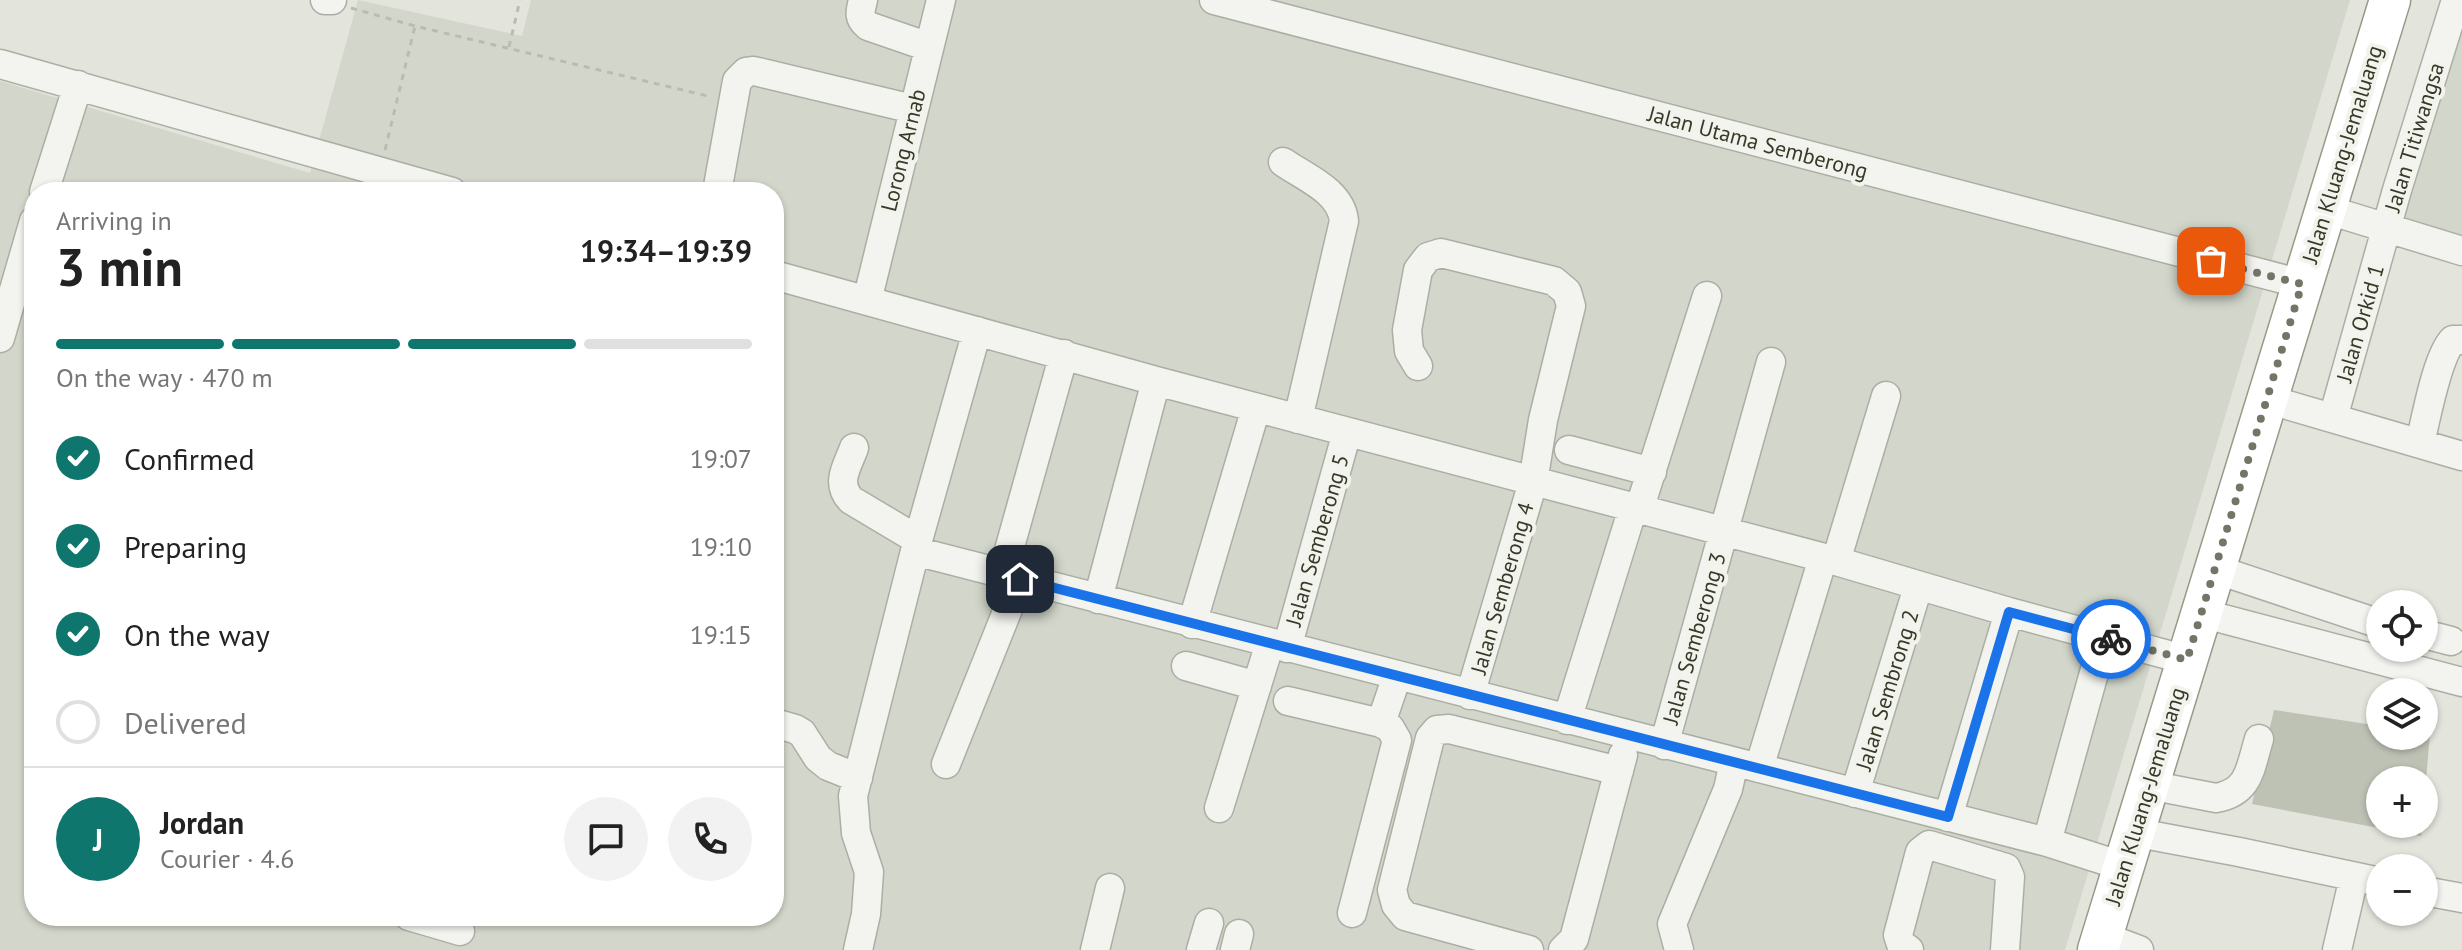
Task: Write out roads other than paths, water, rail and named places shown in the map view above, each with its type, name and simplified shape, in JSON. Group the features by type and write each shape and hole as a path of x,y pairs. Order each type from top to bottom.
{"highway":[{"name":"Jalan Kluang-Jemaluang","path":"2100,943 2390,0"}],"street":[{"path":"863,0 859,13 868,26 929,47"},
{"name":"Lorong Arnab","path":"867,301 941,0"},
{"name":"Jalan Utama Semberong","path":"1214,0 2302,284"},
{"name":"Jalan Titiwangsa","path":"2386,228 2456,0"},
{"path":"0,64 414,182"},
{"path":"719,182 732,102 741,76 754,71 913,109"},
{"path":"47,182 78,85"},
{"path":"1283,162 1335,197 1343,208 1344,221 1298,419"},
{"path":"2325,209 2462,251"},
{"name":"Jalan Orkid 1","path":"2333,418 2386,228"},
{"name":"Jalan Semberong 4","path":"1418,366 1409,351 1407,330 1418,270 1428,257 1441,253 1554,281 1567,292 1571,306 1543,420 1533,482 1470,695"},
{"path":"0,338 24,255"},
{"path":"784,278 1256,408 1830,560 2187,660"},
{"path":"1567,720 1636,509 1652,472 1707,296"},
{"path":"858,950 866,914 869,872 856,833 853,796 917,546 977,331"},
{"path":"2420,443 2442,358 2449,343 2462,340"},
{"path":"946,764 1011,577 1064,354"},
{"name":"Jalan Semberong 3","path":"1664,745 1771,362"},
{"path":"1098,599 1156,381"},
{"path":"1679,950 1672,924 1728,789 1747,765 1830,560 1886,396"},
{"path":"2267,399 2462,456"},
{"path":"1192,624 1256,408"},
{"name":"Jalan Semberong 5","path":"1219,808 1257,686 1278,645 1347,432"},
{"path":"854,448 841,483 843,492 851,500 917,546 1011,577 2047,842 2128,849 2239,852 2366,880"},
{"path":"1569,450 1652,472"},
{"path":"2215,569 2366,619"},
{"name":"Jalan Sembrong 2","path":"1855,793 1918,587"},
{"path":"1948,817 2009,612"},
{"path":"2201,613 2462,682"},
{"path":"2047,842 2104,637"},
{"path":"1186,666 1257,686"},
{"path":"1381,723 1397,676"},
{"path":"1288,701 1381,723 1390,728 1397,740 1352,913"},
{"path":"784,727 802,733 818,758 828,766 858,778"},
{"path":"1529,950 1405,916 1396,905 1392,890 1430,738 1437,730 1449,729 1619,771"},
{"path":"1563,950 1574,939 1628,735"},
{"path":"2149,785 2216,798 2227,796 2244,784 2259,739"},
{"path":"1909,950 1901,944 1898,935 1920,852 1929,845 2006,868 2010,877 2005,950"},
{"path":"2337,950 2366,882"},
{"path":"1095,950 1110,888"},
{"path":"2438,894 2462,898"},
{"path":"2100,943 2139,950"}]}
